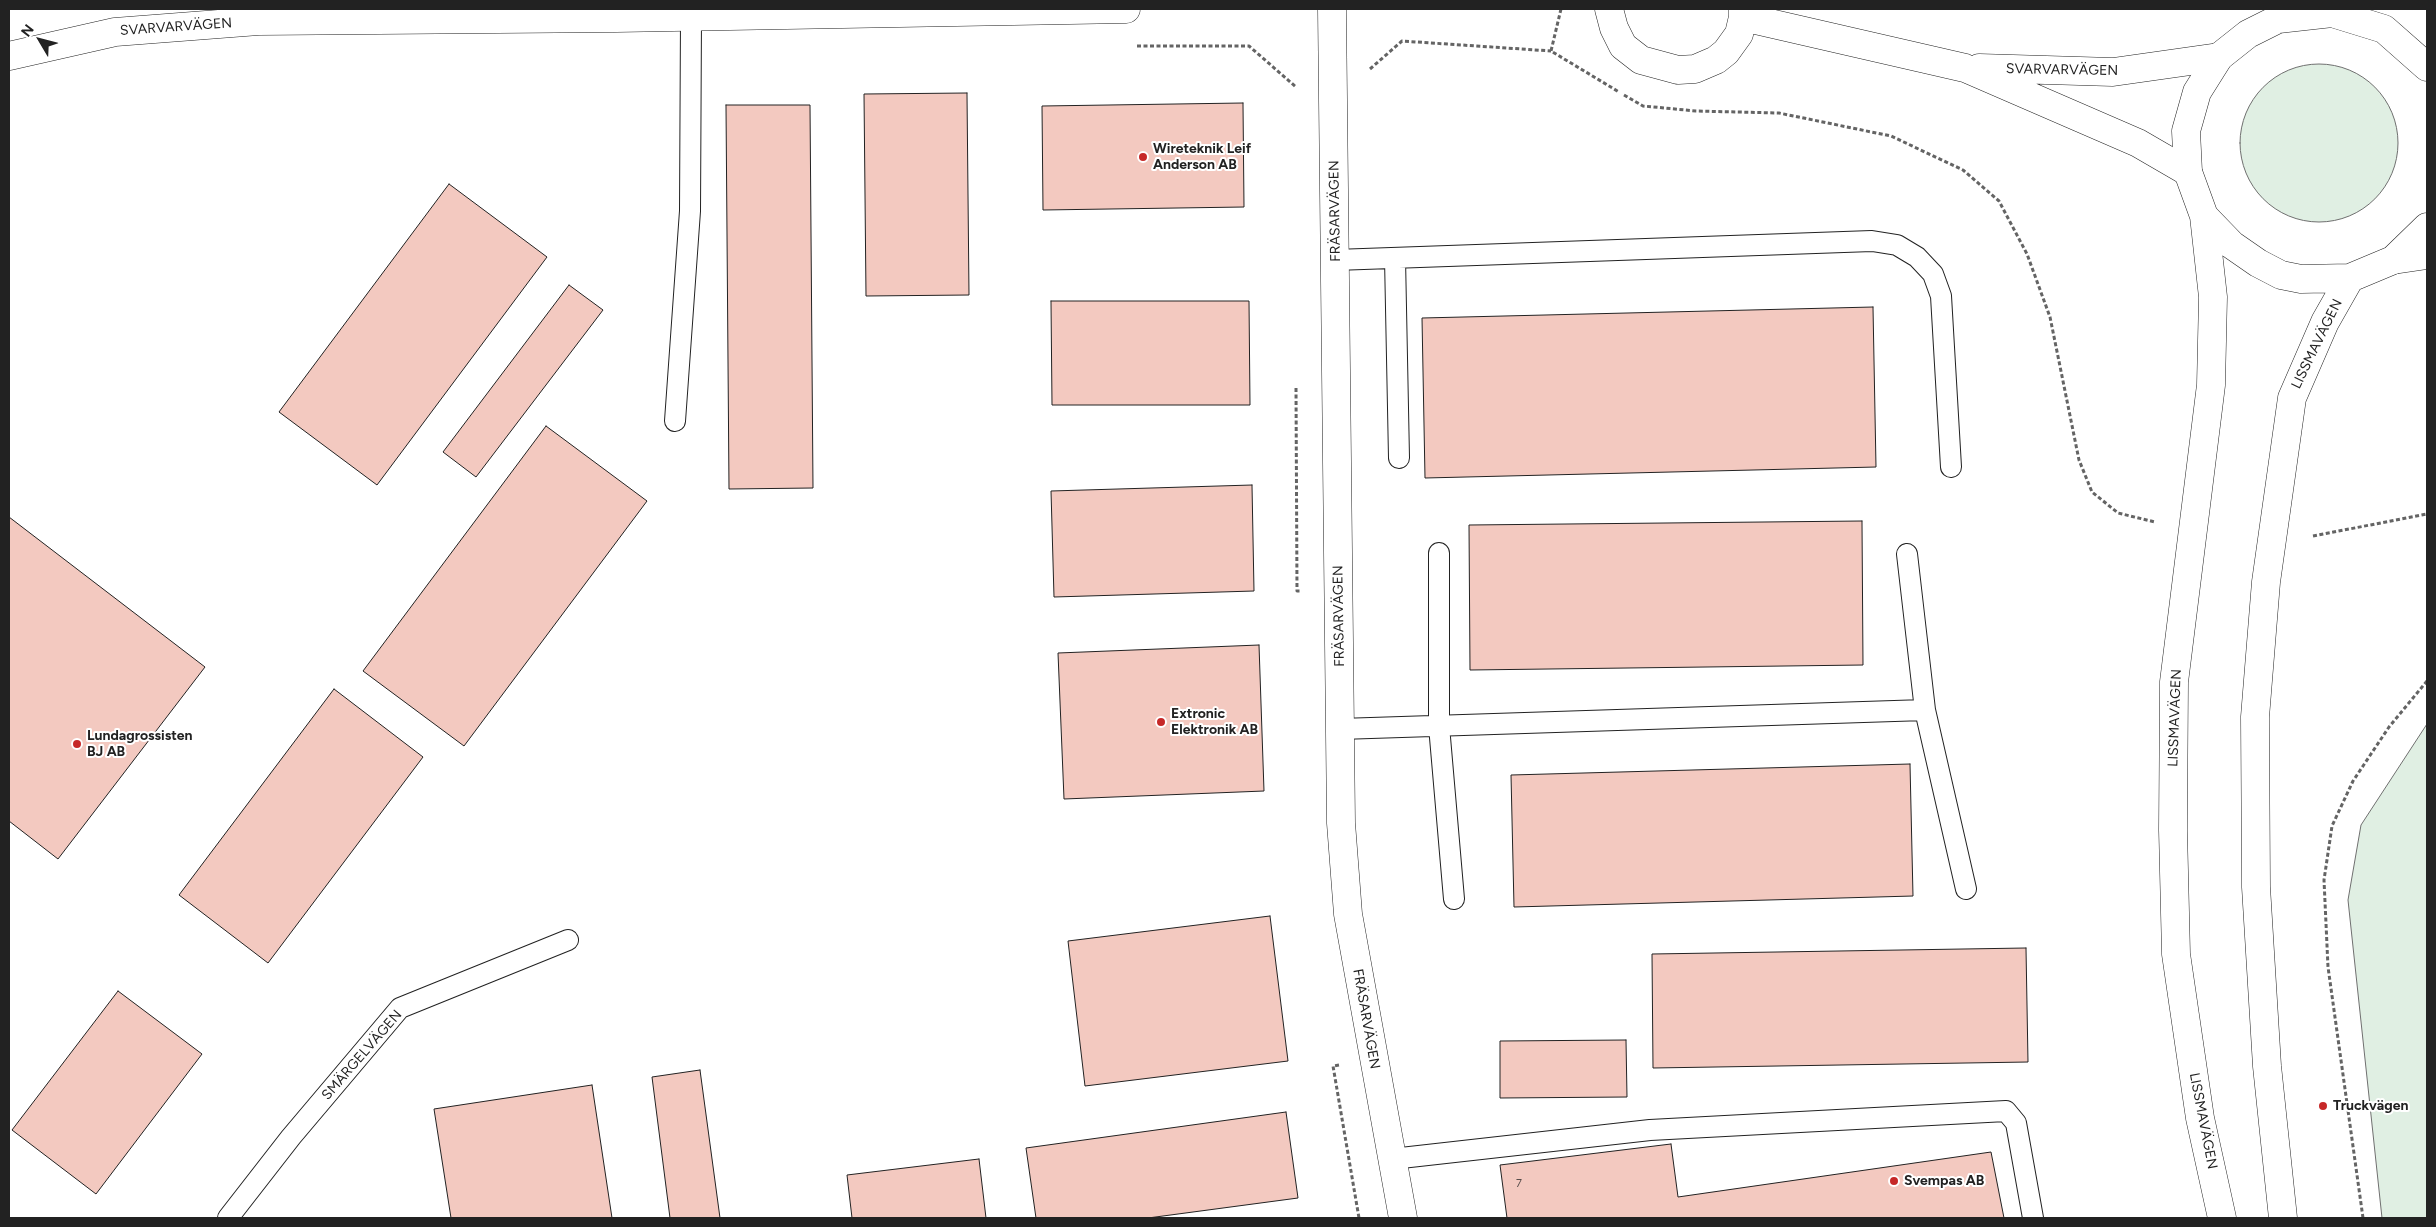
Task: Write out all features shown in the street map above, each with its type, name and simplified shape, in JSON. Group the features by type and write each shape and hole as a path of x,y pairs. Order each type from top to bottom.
{"main road":[{"name":"SVARVARVÄGEN","path":"9,56 115,32 258,20 691,17 1126,9"},
{"name":"FRÄSARVÄGEN","path":"1332,9 1341,823 1348,914 1403,1218"},
{"path":"1609,9 1614,28 1623,46 1641,60 1678,70 1695,68 1716,60 1726,52 1739,34 1743,13"},
{"name":"SVARVARVÄGEN","path":"1743,13 1965,68 2138,143 2188,172"},
{"path":"2427,57 2384,29 2349,18 2332,13 2282,14 2248,34 2219,57 2197,92 2186,131 2188,172 2204,216 2232,244 2258,263 2281,275 2301,279 2350,278 2393,260 2427,255"},
{"name":"SVARVARVÄGEN","path":"1965,68 2113,72 2219,57"},
{"name":"LISSMAVÄGEN","path":"2204,216 2213,297 2211,385 2174,682 2173,830 2176,954 2200,1118 2222,1218"},
{"path":"2393,260 2427,227"},
{"name":"LISSMAVÄGEN","path":"2283,1218 2267,1066 2256,887 2255,717 2266,582 2292,398 2325,322 2350,278"}],"lane":[{"path":"674,421 690,211 691,17"},
{"path":"1335,260 1872,241 1897,245 1917,257 1932,274 1941,296 1951,466"},
{"path":"1395,258 1399,458"},
{"path":"1439,553 1439,726 1454,899"},
{"path":"1907,554 1925,710 1966,890"},
{"path":"1340,729 1925,710"},
{"name":"SMÄRGELVÄGEN","path":"228,1218 291,1137 400,1008 568,940"},
{"path":"1392,1159 1650,1130 2006,1111 2016,1122 2033,1218"}],"path":[{"path":"1370,78 1370,69 1402,41 1551,51"},
{"path":"1130,46 1249,46 1296,87 1296,97"},
{"path":"1296,384 1297,591 1338,590"},
{"path":"2313,536 2427,514"},
{"path":"2363,1218 2328,967 2324,880 2332,826 2353,781 2390,727 2427,681"}],"green space":[{"path":"2311,64 2327,64 2342,67 2356,73 2375,87 2385,99 2395,120 2398,143 2395,166 2385,187 2375,199 2363,209 2342,219 2327,222 2311,222 2296,219 2275,209 2253,187 2243,166 2240,151 2240,135 2243,120 2253,99 2275,77 2296,67"},
{"path":"2427,724 2427,1218 2382,1218 2348,900 2361,825"}],"building":[{"path":"967,93 969,295 866,296 864,94"},
{"name":"Wireteknik Leif Anderson AB","path":"1243,103 1244,207 1043,210 1042,106"},
{"path":"726,105 810,105 813,488 729,489"},
{"path":"449,184 547,257 377,485 279,412"},
{"path":"569,285 603,310 476,477 443,452"},
{"path":"1051,301 1249,301 1250,405 1052,405"},
{"path":"1873,307 1876,467 1425,478 1422,318"},
{"path":"546,426 647,501 464,746 363,671"},
{"path":"1252,485 1254,591 1054,597 1051,491"},
{"name":"Lundagrossisten BJ AB","path":"9,517 205,667 58,859 9,821"},
{"path":"1862,521 1863,665 1470,670 1469,525"},
{"name":"Extronic Elektronik AB","path":"1259,645 1264,791 1064,799 1058,653"},
{"path":"334,689 423,757 268,963 179,895"},
{"path":"1910,764 1913,896 1514,907 1511,775"},
{"path":"1270,916 1288,1061 1085,1086 1068,941"},
{"path":"2026,948 2028,1062 1653,1068 1652,954"},
{"path":"118,991 202,1054 96,1194 12,1130"},
{"path":"1626,1040 1627,1097 1500,1098 1500,1041"},
{"path":"700,1070 720,1218 670,1218 652,1077"},
{"path":"592,1085 612,1218 451,1218 434,1109"},
{"path":"1286,1112 1298,1198 1148,1218 1036,1218 1026,1148"},
{"name":"Svempas AB","path":"1671,1144 1678,1197 1991,1152 2004,1218 1507,1218 1500,1165"},
{"path":"979,1159 986,1218 852,1218 847,1175"}],"place":[{"name":"Wireteknik Leif Anderson AB","path":"1143,157"},
{"name":"Extronic Elektronik AB","path":"1161,722"},
{"name":"Lundagrossisten BJ AB","path":"77,744"},
{"name":"Truckvägen","path":"2323,1106"},
{"name":"Svempas AB","path":"1894,1181"}]}
